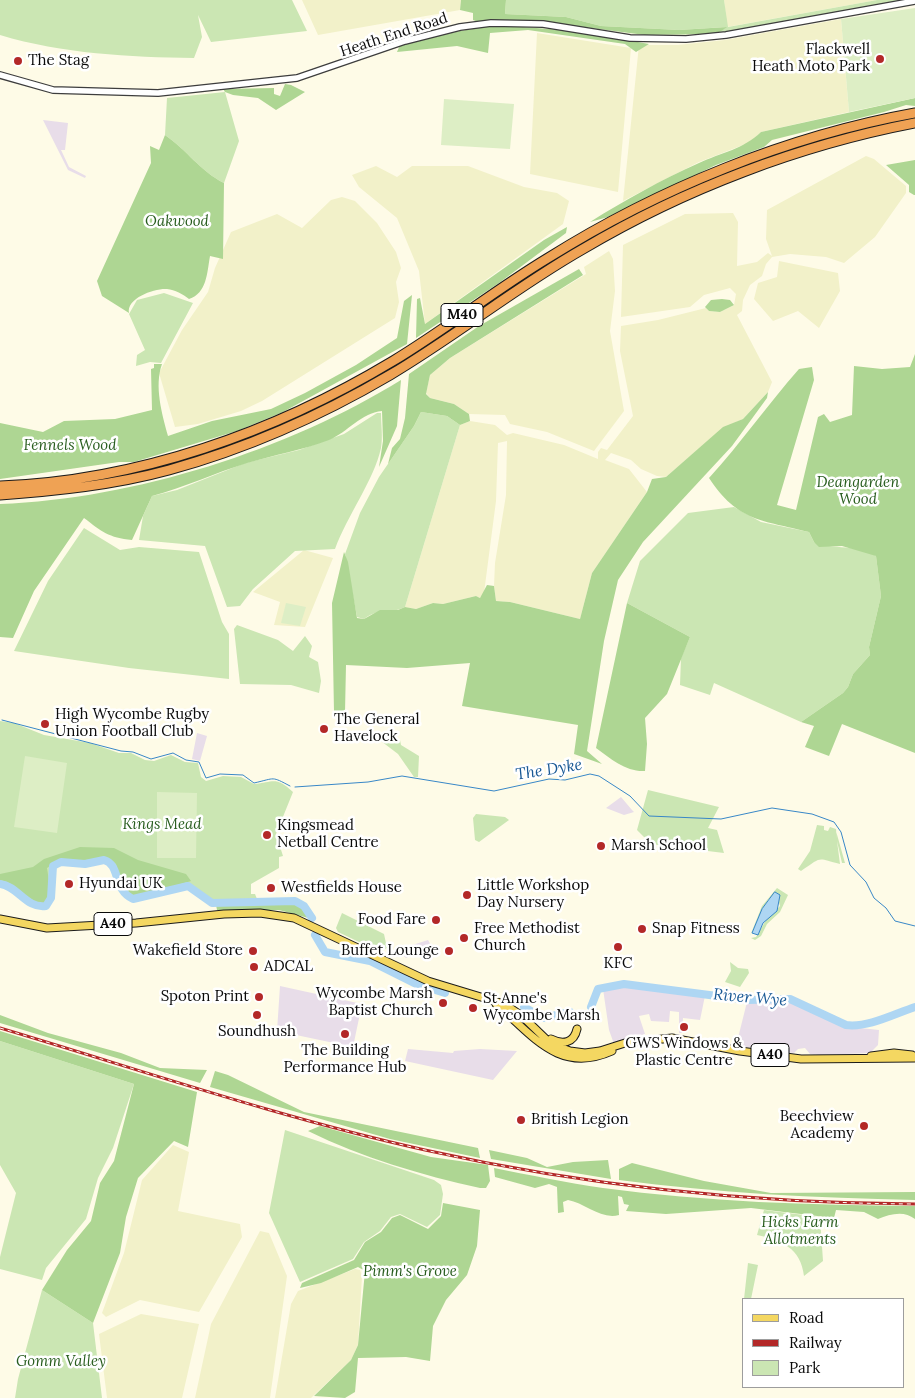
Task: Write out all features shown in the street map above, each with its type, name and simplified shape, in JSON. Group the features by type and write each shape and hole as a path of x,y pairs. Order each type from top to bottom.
{"highway":[{"name":"M40","path":"0,486 63,481 124,471 252,431 322,399 391,362 548,257 653,200 763,154 860,125 915,113"},
{"name":"M40","path":"0,495 67,489 143,476 208,458 263,437 335,404 389,376 582,249 648,215 762,166 860,136 915,123"}],"main road":[{"name":"A40","path":"0,919 47,928 136,923 224,914 260,913 294,918 428,980 504,1004 526,1020 551,1044 570,1051 585,1053 627,1044 672,1038 740,1051 801,1059 850,1058 894,1052 914,1057"},
{"name":"A40","path":"494,1002 548,1050 585,1059 601,1056 627,1044"},
{"path":"504,1004 534,1036"},
{"path":"526,1020 552,1040 562,1042 570,1041 575,1037 577,1029"},
{"path":"886,1057 914,1057"}],"street":[{"name":"Heath End Road","path":"0,75 53,90 158,93 297,78 405,41 460,27 491,23 544,24 630,38 686,39 726,35 915,1"}],"shaded area":[{"path":"43,120 68,123 65,150 61,150 69,167 86,176 85,178 68,170"},
{"path":"197,733 207,736 200,761 192,759"},
{"path":"621,797 634,812 624,815 606,808"},
{"path":"428,940 432,947 406,958 397,950"},
{"path":"280,986 362,1004 353,1047 277,1031"},
{"path":"633,987 682,992 706,991 700,1020 683,1018 682,1033 679,1033 679,1012 670,1011 669,1022 651,1021 649,1014 639,1016 645,1034 614,1044 609,1030 603,989"},
{"path":"748,998 783,999 851,1027 879,1030 878,1045 870,1053 820,1055 810,1054 805,1048 798,1049 794,1053 736,1046"},
{"path":"408,1049 453,1053 454,1051 480,1049 517,1051 493,1080 405,1061"}],"green space":[{"path":"0,0 292,0 307,31 211,42 198,15 202,37 194,58 96,53 48,46 0,35"},
{"path":"302,0 461,0 460,10 318,35"},
{"path":"461,0 506,0 505,14 566,17 601,26 679,30 727,27 717,34 645,35 529,20 478,22 473,20 473,13 460,10"},
{"path":"506,0 724,0 728,27 877,0 909,0 717,34 726,27 679,30 601,26 566,17 505,14"},
{"path":"724,0 877,0 727,27"},
{"name":"Flackwell Heath Moto Park","path":"915,8 915,98 849,112 841,19"},
{"path":"841,19 849,112 761,132 751,142 699,162 623,201 639,45 678,45 725,40"},
{"path":"496,25 576,31 649,44 636,52 625,44 528,30 490,33 488,53 457,46 397,52 400,45"},
{"path":"537,33 631,48 618,192 530,174"},
{"path":"285,84 305,92 276,110 258,98 233,95 225,92 223,89 274,88 274,94 280,96"},
{"path":"225,92 239,141 224,183 208,173 165,135 167,98"},
{"path":"915,98 915,106 906,105 772,140 764,147 716,165 608,217 590,222 657,183 739,147 761,132"},
{"path":"444,99 514,104 510,149 441,145"},
{"name":"Oakwood","path":"165,135 208,173 224,183 223,259 210,256 205,282 195,296 189,299 173,290 156,290 142,295 132,303 129,313 102,296 97,281 151,163 150,146 159,150"},
{"path":"866,156 874,159 906,186 906,193 875,237 844,263 826,257 790,254 772,257 766,264 762,276 750,285 743,300 742,311 737,315 772,382 768,392 743,419 723,428 666,477 657,476 641,469 631,460 611,453 605,460 629,469 647,492 592,573 580,619 510,602 496,601 494,586 495,563 506,495 507,441 498,443 496,501 484,593 480,598 476,596 443,604 433,603 416,609 405,607 460,425 470,421 495,425 507,435 513,433 564,445 598,459 598,452 601,448 607,450 633,416 620,351 621,326 658,320 706,308 709,311 720,312 734,305 736,294 730,288 704,295 690,307 621,317 623,245 685,214 733,213 738,222 737,266 757,262 768,253 772,256 766,239 767,210"},
{"path":"915,160 914,195 909,192 909,185 886,165"},
{"path":"376,166 397,177 412,166 468,166 524,187 557,193 569,201 563,224 425,324 419,271 397,218 359,187 352,175"},
{"path":"342,197 355,201 377,223 396,252 401,268 396,282 399,302 395,318 262,401 241,411 198,424 175,427 159,373 182,330 208,292 215,268 231,232 277,214 302,228 331,200"},
{"path":"567,227 566,233 499,283 416,338 417,299 420,298 425,324 544,240"},
{"path":"609,251 613,259 615,291 610,331 624,411 594,451 547,432 510,424 505,415 469,414 454,404 430,398 426,393 430,375 450,358 586,274 584,267"},
{"path":"779,261 838,273 840,291 819,328 798,311 773,321 754,299 758,283 777,277"},
{"path":"579,269 583,275 450,358 430,375 426,394 430,398 454,404 469,414 470,421 460,425 447,416 421,412 414,426 388,464 392,448 400,439 405,418 409,374 479,326"},
{"path":"164,293 193,303 161,363 150,362 136,366 137,355 145,350 129,314 137,300"},
{"name":"Fennels Wood","path":"412,295 407,344 283,412 237,431 134,462 119,462 0,479 0,423 43,432 64,421 115,419 152,410 151,369 154,368 154,364 162,364 159,391 161,409 168,436 212,421 271,409 356,365 397,338 404,301"},
{"path":"711,300 730,300 734,305 720,312 709,311 705,307"},
{"name":"Deangarden Wood","path":"915,354 915,753 842,724 829,756 805,747 814,726 801,722 843,693 848,687 853,674 870,655 869,647 881,596 876,556 842,546 819,547 809,532 752,517 730,503 709,478 799,369 812,367 814,380 777,505 796,510 818,417 824,414 830,422 852,415 854,366 882,369 910,367"},
{"name":"Fennels Wood","path":"401,380 397,426 379,467 383,441 382,411 368,415 329,440 247,463 152,496 132,540 117,538 106,533 84,518 34,591 13,638 0,637 0,504 51,500 103,492 156,481 208,466 260,449 310,428 357,405"},
{"path":"768,392 767,398 732,446 643,542 618,580 604,641 587,751 602,764 574,754 578,725 462,706 470,663 407,668 346,665 345,712 334,712 332,603 344,552 348,562 357,618 364,619 380,610 398,610 405,607 416,609 433,603 443,604 476,596 480,598 487,585 494,586 496,601 510,602 580,619 592,573 647,492 652,479 666,477 723,427 743,419"},
{"path":"421,412 447,416 460,425 405,607 376,613 364,619 357,617 345,554 360,513 379,477 414,426"},
{"path":"377,413 381,413 382,435 378,460 335,549 295,551 253,589 240,606 227,607 205,546 139,540 143,516 152,496 177,490 245,463 299,450 344,434"},
{"path":"734,507 761,522 809,532 814,542 829,546 854,548 870,552 876,556 881,596 869,647 870,655 853,674 848,687 843,693 801,722 714,683 710,695 680,685 681,658 690,637 627,603 640,561 688,513"},
{"path":"84,528 120,550 139,547 199,552 222,622 229,634 229,679 129,668 14,651 48,581"},
{"path":"304,550 333,558 305,627 274,625 280,602 253,592"},
{"path":"286,603 306,607 300,626 281,623"},
{"path":"627,603 690,637 667,694 645,718 647,744 645,771 625,767 596,748"},
{"path":"237,625 278,640 293,651 305,636 312,646 309,657 318,662 321,681 319,693 291,685 240,684 234,629"},
{"name":"Kings Mead","path":"0,721 14,723 44,735 90,743 119,753 131,753 145,760 154,761 171,755 185,762 198,763 201,777 206,781 223,776 241,777 254,784 275,781 283,784 293,792 276,834 283,856 279,857 279,868 251,884 251,894 255,894 257,899 210,901 194,887 185,885 170,887 147,896 132,897 123,888 115,868 108,860 79,863 57,861 50,869 48,902 44,906 32,902 12,886 0,882"},
{"path":"377,738 400,740 401,745 419,756 418,777 414,777 398,754"},
{"path":"25,756 67,763 57,833 14,827"},
{"path":"648,790 719,807 708,828 717,830 724,853 651,844 637,830"},
{"path":"157,792 197,793 196,858 157,858"},
{"path":"476,814 505,817 509,820 479,842 475,840 473,818"},
{"path":"817,825 824,826 824,830 828,831 830,827 836,829 845,863 842,863 837,841 840,864 820,860 801,871 798,869 810,851"},
{"path":"80,847 114,848 138,860 186,874 191,881 140,896 131,895 120,881 116,864 107,858 75,861 61,859 47,868 49,892 44,904 0,880 0,874 33,867 44,859"},
{"path":"777,888 788,895 780,912 767,924 761,936 755,940 751,938 756,937 766,920 780,906 776,893 768,900 750,936 762,906"},
{"path":"291,902 298,904 309,912 312,919 279,910 217,910 216,905"},
{"path":"342,913 384,934 387,948 380,952 338,932 336,928"},
{"path":"730,962 738,968 748,969 749,973 740,987 725,982 731,971"},
{"path":"0,1015 48,1033 121,1053 160,1068 207,1070 200,1083 0,1023"},
{"path":"0,1031 197,1092 188,1147 174,1141 138,1178 126,1217 120,1253 93,1323 42,1290 67,1250 91,1221 100,1183 114,1161 134,1084 0,1041"},
{"path":"0,1041 134,1084 113,1148 98,1178 86,1219 46,1268 42,1280 0,1269 0,1257 16,1193 0,1165"},
{"path":"215,1071 228,1075 304,1112 478,1148 480,1158 390,1139 210,1087"},
{"path":"320,1126 431,1157 488,1165 490,1181 486,1188 480,1188 392,1165 308,1131"},
{"path":"285,1130 434,1180 441,1185 443,1194 440,1215 427,1227 400,1214 391,1217 380,1231 364,1242 353,1259 300,1282 269,1213"},
{"path":"173,1145 189,1152 178,1211 240,1224 242,1237 199,1312 140,1300 106,1317 102,1313 124,1253 142,1180"},
{"path":"489,1150 527,1158 547,1167 573,1162 608,1160 611,1179 491,1159"},
{"path":"632,1163 704,1181 771,1193 915,1192 915,1200 767,1194 619,1180 619,1169"},
{"path":"494,1168 589,1186 681,1197 798,1204 915,1206 915,1219 906,1214 892,1214 878,1219 864,1212 836,1210 834,1218 751,1208 666,1214 626,1211 629,1205 624,1204 622,1197 618,1196 619,1215 612,1216 599,1213 568,1200 563,1202 564,1212 558,1213 557,1187 549,1184 535,1188 495,1177"},
{"name":"Pimm's Grove","path":"443,1203 480,1210 477,1246 467,1275 446,1300 433,1326 430,1361 406,1357 358,1358 355,1392 345,1398 314,1396 351,1360 358,1345 365,1271 358,1267 321,1283 300,1288 302,1283 354,1260 365,1242 381,1232 392,1218 400,1215 428,1229 441,1216"},
{"name":"Hicks Farm Allotments","path":"764,1210 820,1217 823,1261 804,1276 799,1258 794,1252 782,1243 757,1235"},
{"path":"260,1231 269,1233 287,1276 270,1398 195,1398 211,1324"},
{"path":"748,1263 758,1265 751,1298 744,1298"},
{"path":"355,1269 360,1270 362,1276 358,1345 351,1360 311,1398 275,1398 291,1304 298,1291"},
{"name":"Gomm Valley","path":"42,1290 93,1323 102,1398 15,1398 18,1379"},
{"path":"141,1314 199,1324 182,1398 107,1398 99,1334"}],"water":[{"path":"775,892 780,895 777,911 763,923 758,935 752,933 762,909"}],"waterway":[{"path":"2,720 121,751 133,752 151,759 173,753 186,760 199,762 206,778 220,774 243,775 254,783 273,779 290,786"},
{"name":"The Dyke","path":"295,787 368,782 402,776 494,791 549,779 565,780 590,774 599,776 630,796 649,816 721,819 772,808 812,814 834,822 841,832 850,865 866,882 874,898 886,908 895,921 915,926"},
{"name":"River Wye","path":"0,884 12,889 33,904 46,906 51,898 53,866 61,862 85,864 104,860 113,867 119,884 126,895 133,899 188,886 212,903 295,901 304,906 312,918"},
{"name":"River Wye","path":"315,935 325,952 370,961 416,984 445,993"},
{"name":"River Wye","path":"591,1007 598,989 624,984 748,1000 790,999 846,1025 881,1020 915,1007"},
{"name":"River Wye","path":"524,1007 543,1018 570,1012"}],"railway":[{"path":"0,1028 264,1108 371,1137 486,1163 607,1183 730,1196 853,1203 915,1204"}],"place":[{"name":"Flackwell Heath Moto Park","path":"880,59"},
{"name":"The Stag","path":"18,61"},
{"name":"High Wycombe Rugby Union Football Club","path":"45,724"},
{"name":"The General Havelock","path":"324,729"},
{"name":"Kingsmead Netball Centre","path":"267,835"},
{"name":"Marsh School","path":"601,846"},
{"name":"Hyundai UK","path":"69,884"},
{"name":"Westfields House","path":"271,888"},
{"name":"Little Workshop Day Nursery","path":"467,895"},
{"name":"Food Fare","path":"436,920"},
{"name":"Snap Fitness","path":"642,929"},
{"name":"Free Methodist Church","path":"464,938"},
{"name":"KFC","path":"618,947"},
{"name":"Wakefield Store","path":"253,951"},
{"name":"Buffet Lounge","path":"449,951"},
{"name":"ADCAL","path":"254,967"},
{"name":"Spoton Print","path":"259,997"},
{"name":"Wycombe Marsh Baptist Church","path":"443,1003"},
{"name":"St Anne's Wycombe Marsh","path":"473,1008"},
{"name":"Soundhush","path":"257,1015"},
{"name":"GWS Windows & Plastic Centre","path":"684,1027"},
{"name":"The Building Performance Hub","path":"345,1034"},
{"name":"British Legion","path":"521,1120"},
{"name":"Beechview Academy","path":"864,1126"}]}
